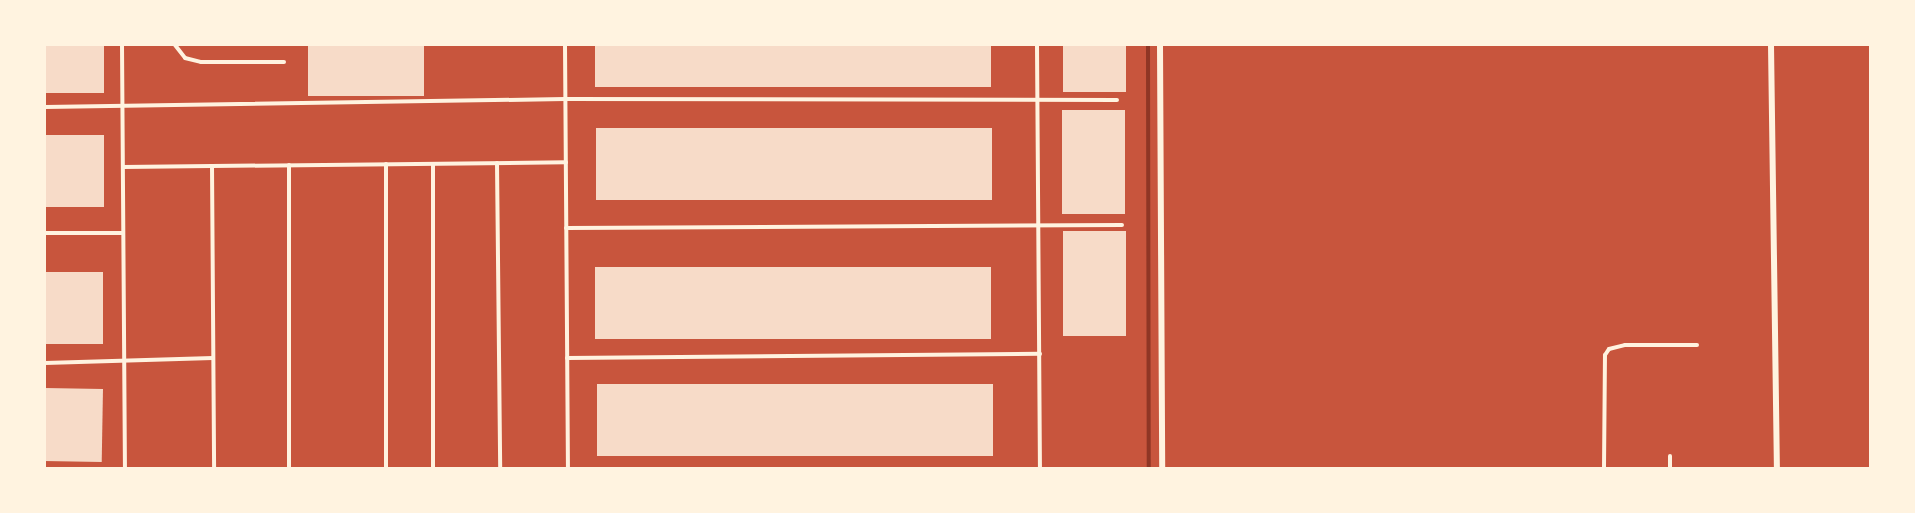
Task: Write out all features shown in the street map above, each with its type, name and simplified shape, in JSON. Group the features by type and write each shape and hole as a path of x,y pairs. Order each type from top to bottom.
{"street":[{"path":"1160,45 1162,468"},
{"path":"1771,45 1777,468"}],"lane":[{"path":"122,45 125,468"},
{"path":"175,45 185,58 201,62 284,62"},
{"path":"565,45 568,468"},
{"path":"1037,45 1040,468"},
{"path":"45,107 122,109 565,99 1039,102 1117,100"},
{"path":"123,167 566,162"},
{"path":"497,163 500,468"},
{"path":"386,164 386,468"},
{"path":"433,164 433,468"},
{"path":"289,165 289,468"},
{"path":"212,166 214,468"},
{"path":"566,228 1122,225"},
{"path":"45,233 123,233"},
{"path":"1604,468 1605,355 1609,349 1625,345 1697,345"},
{"path":"567,358 1040,354"},
{"path":"45,363 213,358"},
{"path":"1670,456 1670,468"}],"building":[{"path":"45,45 104,45 104,93 45,93"},
{"path":"308,45 424,45 424,96 308,96"},
{"path":"595,45 991,45 991,87 595,87"},
{"path":"1063,45 1126,45 1126,92 1063,92"},
{"path":"1062,110 1125,110 1125,214 1062,214"},
{"path":"596,128 992,128 992,200 596,200"},
{"path":"45,135 104,135 104,207 45,207"},
{"path":"1063,231 1126,231 1126,336 1063,336"},
{"path":"595,267 991,267 991,339 595,339"},
{"path":"45,272 103,272 103,344 45,344"},
{"path":"597,384 993,384 993,456 597,456"},
{"path":"45,388 103,389 102,462 45,461"}],"waterway":[{"path":"1148,45 1149,468"}]}
